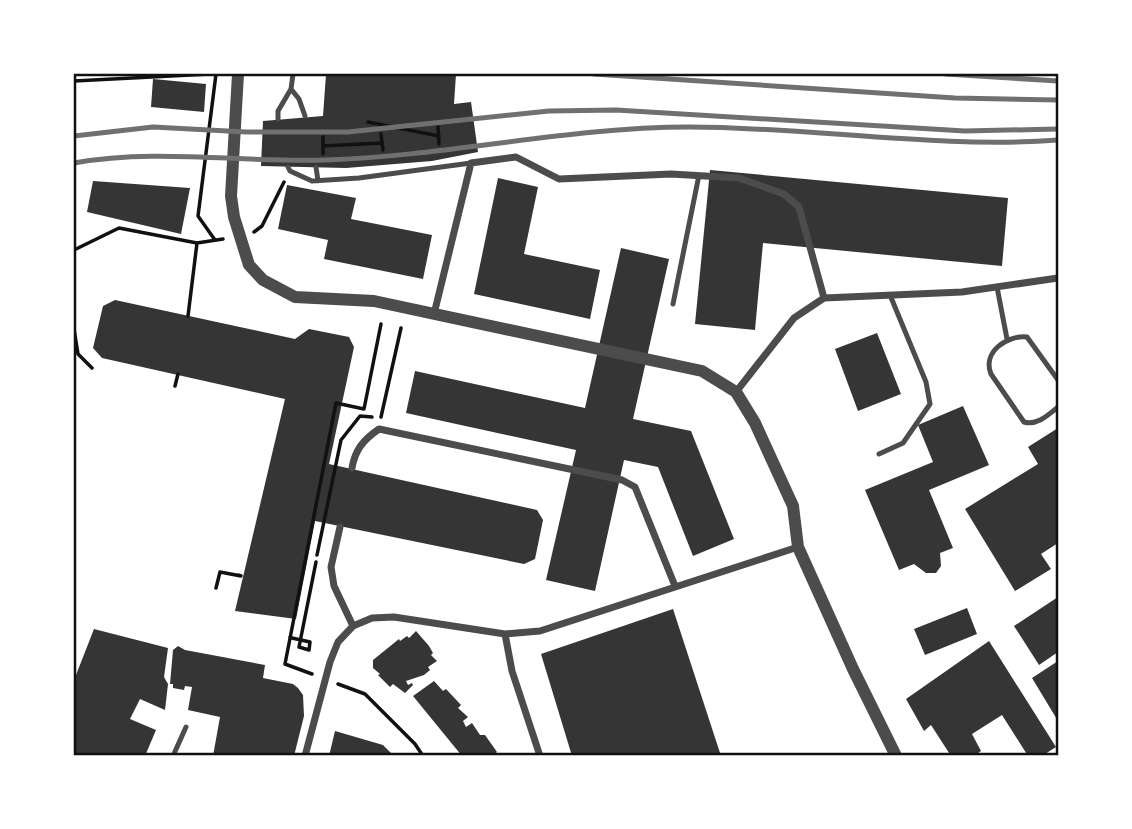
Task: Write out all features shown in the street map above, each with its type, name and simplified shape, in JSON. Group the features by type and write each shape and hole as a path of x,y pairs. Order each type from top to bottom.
{"street":[{"path":"238,74 231,196 238,237 249,265 263,280 295,297 374,301 702,371 736,392 755,424 793,506 799,547 895,755"},
{"path":"434,314 471,163 516,158 559,179 671,174 739,178 785,194 799,207 824,298"},
{"path":"736,392 794,318 824,298 962,292 1059,278"},
{"path":"352,468 355,454 367,438 379,429 622,480 635,488 675,586"},
{"path":"340,527 331,567 334,586 353,626"},
{"path":"305,755 338,642 353,626 372,618 394,617 505,634 540,631 799,547"},
{"path":"505,634 512,671 540,755"}],"lane":[{"path":"278,119 278,111 291,89 293,74"},
{"path":"291,89 299,99 305,116"},
{"path":"289,169 312,181 318,181 471,163"},
{"path":"316,167 318,181"},
{"path":"673,304 699,176"},
{"path":"998,287 1007,339"},
{"path":"879,454 903,443 930,404 926,382 890,295"},
{"path":"1059,380 1027,337 1007,339 992,352 988,366 1024,422 1030,424 1039,421 1059,408"},
{"path":"173,755 186,727"}],"path":[{"path":"74,81 210,74"},
{"path":"216,74 198,216 216,240"},
{"path":"368,122 439,136"},
{"path":"438,127 439,144"},
{"path":"382,134 383,150"},
{"path":"323,137 323,154"},
{"path":"323,146 382,143"},
{"path":"261,226 289,169"},
{"path":"74,250 119,228 198,243 238,237"},
{"path":"188,316 198,243"},
{"path":"379,429 401,328"},
{"path":"74,329 78,354 92,368"},
{"path":"175,386 177,374"},
{"path":"216,588 220,572 241,576 238,575"},
{"path":"290,637 310,642 309,650 299,647"},
{"path":"365,694 424,755"}],"building":[{"path":"326,74 456,74 454,104 471,102 478,152 432,161 346,168 261,166 263,121 323,116"},
{"path":"153,79 206,84 204,112 151,107"},
{"path":"710,170 1008,198 1002,266 763,243 755,330 695,324"},
{"path":"498,178 538,187 524,254 600,270 590,319 474,294"},
{"path":"93,181 190,188 181,234 87,212"},
{"path":"287,185 356,198 351,219 432,235 423,279 324,259 328,240 278,229"},
{"path":"621,248 669,259 633,419 691,431 734,539 693,556 658,467 624,460 595,591 546,580 576,450 406,413 415,371 585,408"},
{"path":"115,300 295,339 309,329 349,337 354,347 329,464 537,510 543,520 535,559 524,564 315,521 296,619 235,611 285,399 102,358 93,348 103,306"},
{"path":"877,333 901,394 858,411 835,349"},
{"path":"963,406 989,465 929,490 953,548 940,553 941,566 936,573 926,573 914,564 899,570 865,490 933,462 918,425"},
{"path":"1058,428 1058,543 1041,554 1051,569 1015,591 965,509 1038,464 1028,447"},
{"path":"1058,597 1058,652 1039,665 1014,626"},
{"path":"967,608 977,634 925,655 914,629"},
{"path":"673,609 721,756 572,756 541,654"},
{"path":"94,629 168,648 164,677 168,684 165,710 140,699 130,719 156,730 145,756 74,756 74,680"},
{"path":"416,631 437,661 428,667 430,670 424,675 406,681 408,685 413,685 405,693 393,684 390,687 378,675 380,674 373,668 373,660 399,639 400,641 407,636 409,638"},
{"path":"989,641 1056,747 1042,756 1028,756 1002,715 972,734 981,751 974,756 951,756 931,725 924,731 906,699"},
{"path":"178,646 185,650 265,665 263,678 293,684 298,688 303,695 304,716 294,756 213,756 220,717 188,710 192,687 185,686 184,690 173,688 173,684 170,684 173,650"},
{"path":"1058,661 1058,721 1032,678"},
{"path":"434,681 461,705 458,708 468,717 463,721 466,727 472,723 497,752 492,756 462,756 413,696"},
{"path":"335,731 383,745 394,756 329,756"}],"railway":[{"path":"594,74 955,98 1058,100"},
{"path":"946,74 1058,81"},
{"path":"74,136 153,127 246,132 348,132 549,111 616,110 965,131 1058,129"},
{"path":"74,163 168,156 326,160 417,153 643,128 782,130 966,142 1058,140"}]}
